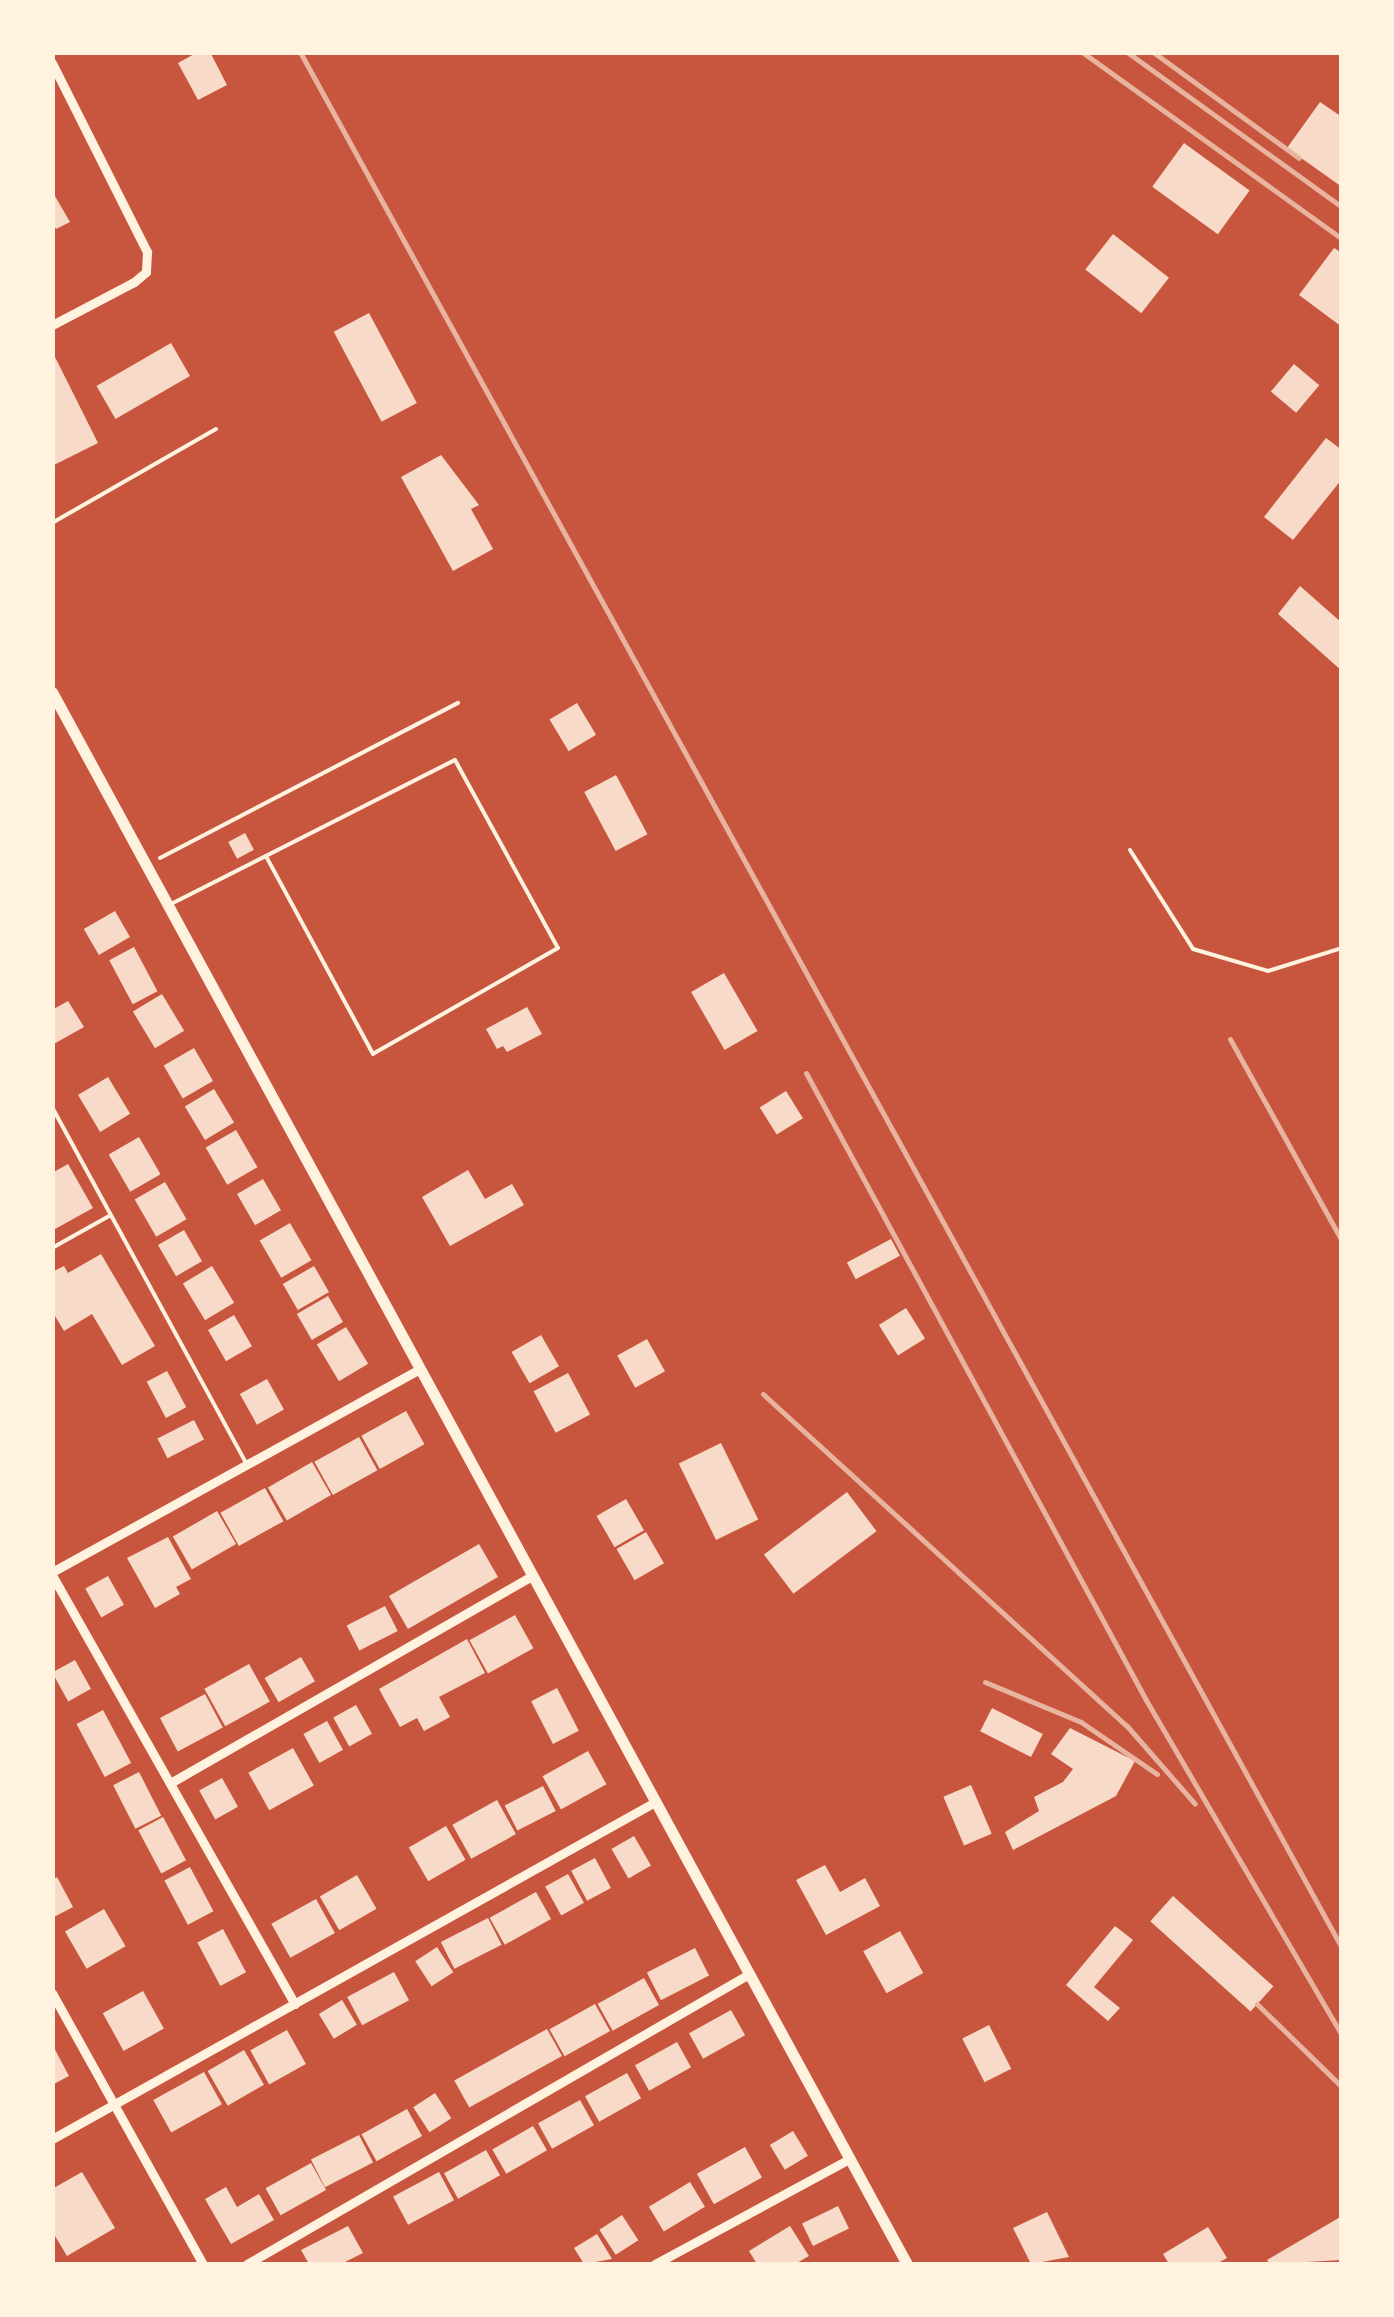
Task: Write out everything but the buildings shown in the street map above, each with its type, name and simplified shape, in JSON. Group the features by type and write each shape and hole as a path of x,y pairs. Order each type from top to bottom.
{"street":[{"path":"52,63 147,252 146,272 134,282 52,325"},
{"path":"52,692 907,2264"},
{"path":"52,722 66,716"},
{"path":"295,2004 52,1574 420,1369"},
{"path":"172,1782 533,1575"},
{"path":"52,2138 655,1802"},
{"path":"247,2264 749,1974"},
{"path":"52,1993 204,2264"},
{"path":"655,2264 670,2261 849,2159"}],"lane":[{"path":"52,523 216,430"},
{"path":"168,906 266,856 455,760 558,948 374,1054 266,856"},
{"path":"1130,850 1193,949 1268,972 1342,948"},
{"path":"52,1108 247,1464"},
{"path":"52,1248 111,1215"}],"path":[{"path":"147,865 458,704"}],"railway":[{"path":"300,52 1342,1948"},
{"path":"1082,52 1342,239"},
{"path":"1127,52 1342,207"},
{"path":"1153,52 1299,158"},
{"path":"1230,1039 1342,1241"},
{"path":"806,1073 1146,1700 1342,2036"},
{"path":"763,1394 1127,1726 1195,1804"},
{"path":"985,1682 1081,1722 1157,1774"},
{"path":"1257,2004 1342,2087"}]}
